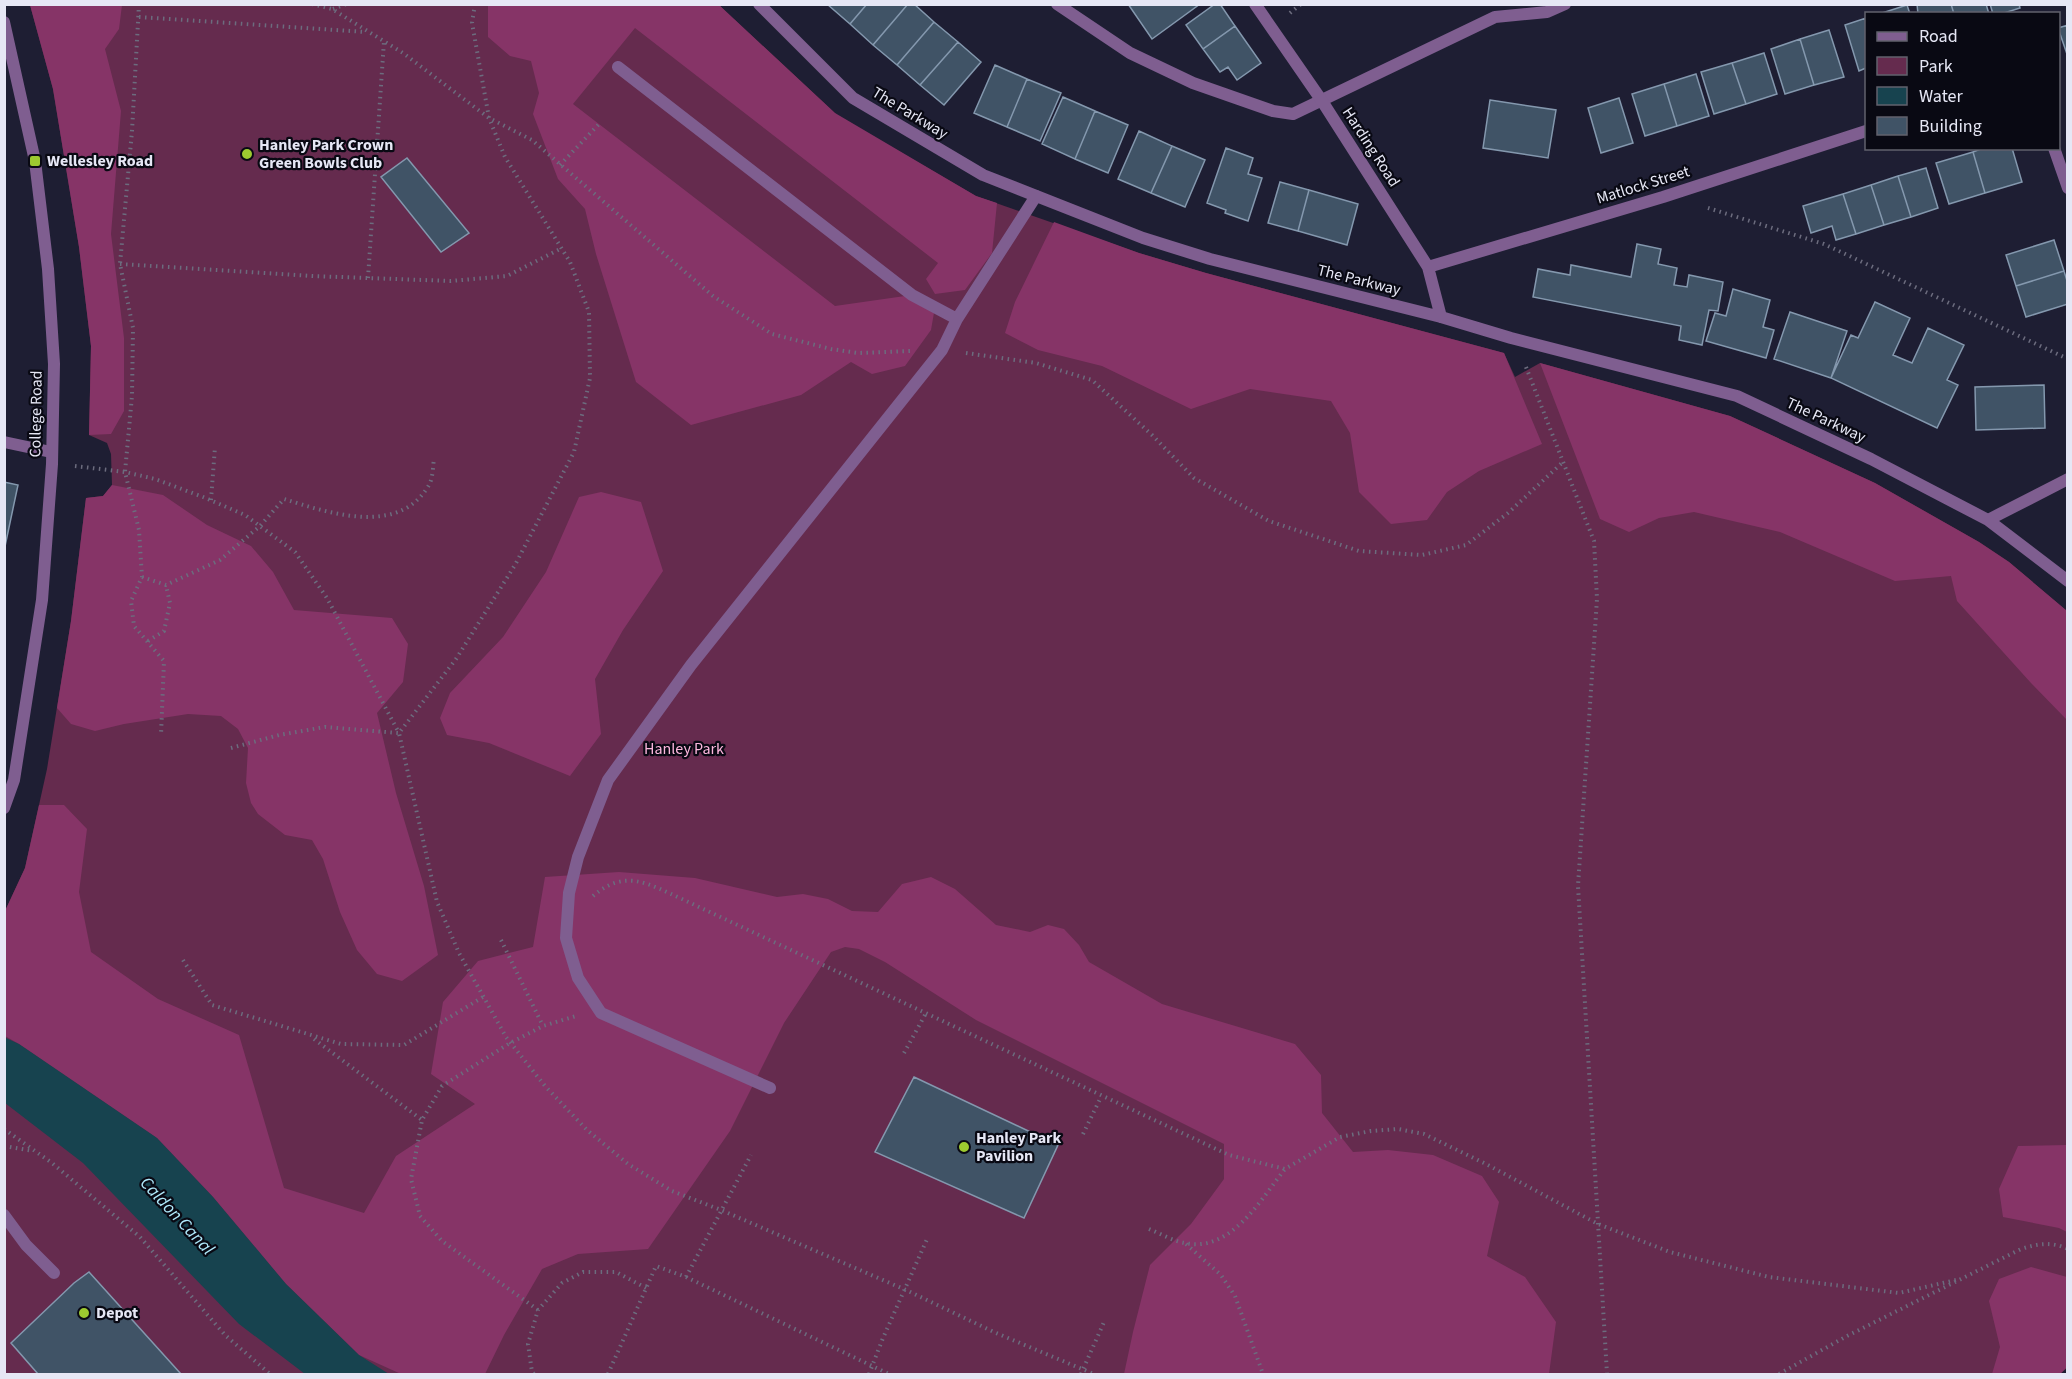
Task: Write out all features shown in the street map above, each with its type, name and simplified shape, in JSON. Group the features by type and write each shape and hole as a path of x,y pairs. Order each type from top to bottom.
{"street":[{"name":"The Parkway","path":"759,4 853,98 983,175 1143,238 1210,259 1441,317 1511,338 1737,396 1871,459 1988,520 2067,581"},
{"path":"1058,4 1130,53 1193,84 1273,111 1293,114 1495,17 1547,12 1565,4"},
{"name":"Harding Road","path":"1255,4 1322,100 1428,267 1441,317"},
{"name":"College Road","path":"4,22 35,161 48,269 54,364 42,600 14,780 4,807"},
{"path":"618,67 912,295 957,319"},
{"name":"Matlock Street","path":"1428,267 1663,197 1865,131"},
{"path":"2055,150 2067,188"},
{"path":"770,1088 601,1012 578,978 566,938 569,893 579,857 608,780 691,665 942,350 957,319 1036,196"},
{"path":"4,442 51,458"},
{"path":"1988,520 2067,479"},
{"path":"4,1215 26,1245 54,1273"}],"path":[{"path":"139,4 132,131 120,264 134,328 132,396 125,472 140,531 142,577 131,601 134,626 164,661 161,735"},
{"path":"312,4 332,9 384,41 489,118 532,140 713,296 772,334 831,349 858,353 942,350 1036,363 1092,380 1152,435 1194,478 1269,520 1359,551 1422,555 1466,545 1508,513 1563,462"},
{"path":"332,9 347,4"},
{"path":"399,733 456,659 515,565 574,452 590,378 589,312 570,262 505,157 489,118 472,23 475,4"},
{"path":"139,17 369,32"},
{"path":"368,278 384,41"},
{"path":"560,165 598,124"},
{"path":"1704,207 1824,244 2067,359"},
{"path":"120,264 451,281 507,276 562,249"},
{"path":"1511,338 1524,360 1594,541 1597,599 1578,886 1607,1374"},
{"path":"211,500 215,447"},
{"path":"51,458 155,479 211,500 244,515 295,552 327,598 399,733 438,902 459,953 510,1043 545,1086 587,1130 628,1164 672,1191 906,1290 996,1333 1094,1374"},
{"path":"142,577 166,585 220,560 260,526 284,499 321,511 360,518 396,513 411,505 430,484 434,458"},
{"path":"148,642 164,631 170,603 166,585"},
{"path":"231,748 279,735 325,727 399,733"},
{"path":"567,923 594,894 614,882 640,881 1228,1155 1285,1168"},
{"path":"501,940 543,1026"},
{"path":"183,960 212,1005 341,1044 404,1045 483,997"},
{"path":"538,1310 442,1240 420,1216 411,1179 422,1120 442,1086 510,1043 543,1026 584,1013 601,1012"},
{"path":"904,1053 926,1013"},
{"path":"312,1037 422,1120"},
{"path":"1083,1134 1101,1097"},
{"path":"4,1129 35,1151 140,1237 225,1335 270,1374"},
{"path":"1149,1229 1185,1243 1205,1244 1223,1237 1244,1220 1285,1168 1340,1137 1398,1129 1424,1134 1598,1224 1670,1252 1769,1277 1899,1293 1956,1280"},
{"path":"4,1146 35,1151"},
{"path":"686,1277 751,1155"},
{"path":"869,1374 928,1237"},
{"path":"1185,1243 1221,1275 1235,1296 1263,1374"},
{"path":"1779,1374 1847,1336 2021,1249 2038,1244 2058,1244 2067,1249"},
{"path":"608,1374 656,1266 686,1277 872,1368 889,1374"},
{"path":"534,1374 528,1344 538,1310 562,1283 583,1272 616,1272 646,1287"},
{"path":"1081,1374 1104,1322"}],"green space":[{"name":"Hanley Park","path":"30,5 719,5 838,116 976,196 1139,253 1206,273 1504,353 1515,377 1540,363 1730,416 1875,483 1979,542 2009,562 2067,611 2068,1367 2060,1374 5,1374 5,911 25,868 47,769 71,621 86,498 103,496 112,485 111,454 107,443 89,435 91,346 79,247 53,89"}],"shaded area":[{"path":"30,5 122,5 119,29 105,49 121,111 111,234 124,338 124,411 111,434 89,435 91,346 79,247 53,89"},
{"path":"488,5 719,5 835,113 976,196 997,203 992,253 965,290 935,294 926,279 938,263 635,28 573,104 835,306 912,295 935,307 931,330 905,366 872,374 851,362 801,395 691,425 636,382 596,254 585,209 558,179 533,114 539,93 531,61 510,56 488,37"},
{"path":"1054,222 1139,253 1206,273 1504,353 1542,444 1479,471 1447,492 1427,520 1391,524 1359,492 1350,433 1331,401 1250,389 1191,409 1102,366 1038,350 1005,333 1015,302"},
{"path":"1540,363 1730,416 1875,483 1979,542 2009,562 2067,611 2067,720 1957,601 1951,576 1895,581 1780,532 1694,512 1659,518 1629,532 1600,519"},
{"path":"112,485 163,495 207,525 251,546 273,572 294,610 392,618 408,644 403,682 377,713 396,793 424,886 438,955 402,981 377,974 357,950 340,912 323,859 312,840 285,835 258,814 251,803 246,783 248,748 238,729 221,716 188,714 95,731 71,724 57,708 71,621 86,498 103,496"},
{"path":"601,492 641,502 663,571 623,630 595,679 601,734 570,776 489,743 447,735 440,718 450,693 503,637 546,572 579,497"},
{"path":"39,805 64,805 87,829 79,892 91,952 158,999 239,1035 284,1188 364,1213 396,1156 475,1104 431,1074 443,1002 478,961 533,947 545,877 619,872 695,878 777,897 803,894 828,899 852,911 878,912 902,884 931,877 955,889 996,925 1030,932 1048,925 1064,929 1079,945 1089,962 1162,1004 1295,1044 1321,1075 1322,1113 1353,1152 1388,1150 1433,1155 1482,1176 1499,1202 1487,1256 1525,1277 1556,1322 1549,1374 1124,1374 1150,1265 1191,1224 1224,1179 1224,1144 976,1020 885,962 859,949 845,947 831,952 784,1023 730,1131 648,1249 578,1254 542,1269 504,1335 485,1374 401,1374 359,1355 286,1284 213,1197 157,1138 5,1036 5,911 25,868"},
{"path":"2067,1145 2067,1232 2059,1228 2003,1217 1999,1189 2018,1146"},
{"path":"2031,1267 2067,1277 2067,1367 2060,1374 1992,1374 2000,1347 1989,1301 1999,1279"}],"water":[{"name":"Caldon Canal","path":"4,1037 19,1044 157,1138 213,1197 286,1284 359,1355 389,1374 305,1374 239,1324 83,1163 5,1103"}],"building":[{"path":"827,4 867,4 850,24"},
{"path":"867,4 908,4 873,45 850,24"},
{"path":"908,4 914,4 934,22 897,65 873,45"},
{"path":"1128,4 1200,4 1152,39"},
{"path":"1215,4 1220,4 1235,26 1203,49 1186,25"},
{"path":"1917,4 1951,4 1953,12 1918,12"},
{"path":"1951,4 1986,4 1988,12 1953,12"},
{"path":"1990,4 2019,4 2020,8 2007,12 1992,12"},
{"path":"1907,5 1909,12 1885,12"},
{"path":"1865,18 1865,68 1859,71 1845,25"},
{"path":"934,22 958,42 920,85 897,65"},
{"path":"2068,25 2068,57 2060,34 2060,27"},
{"path":"1235,26 1261,63 1237,80 1228,67 1220,72 1203,49"},
{"path":"1829,30 1844,77 1814,85 1800,39"},
{"path":"1800,39 1814,85 1785,94 1771,49"},
{"path":"958,42 981,62 944,105 920,85"},
{"path":"1764,53 1777,94 1746,104 1732,63"},
{"path":"1732,63 1746,104 1714,114 1701,72"},
{"path":"995,65 1027,79 1007,127 974,113"},
{"path":"1696,74 1709,116 1677,126 1664,84"},
{"path":"1027,79 1061,93 1040,141 1007,127"},
{"path":"1664,84 1677,126 1645,136 1632,94"},
{"path":"1063,97 1095,111 1075,159 1042,144"},
{"path":"1619,98 1633,143 1601,153 1588,108"},
{"path":"1490,100 1556,110 1548,158 1483,148"},
{"path":"1095,111 1128,125 1108,173 1075,159"},
{"path":"1139,131 1172,146 1151,193 1118,179"},
{"path":"1172,146 1205,160 1185,207 1151,193"},
{"path":"1226,148 1253,158 1248,174 1262,178 1248,221 1225,213 1226,210 1207,203"},
{"path":"2013,150 2022,182 1985,193 1973,152"},
{"path":"1973,152 1985,193 1949,204 1936,163"},
{"path":"407,158 469,233 441,252 381,177"},
{"path":"1926,168 1938,208 1911,217 1898,176"},
{"path":"1898,176 1911,217 1884,225 1871,185"},
{"path":"1280,182 1309,190 1298,231 1268,223"},
{"path":"1871,185 1884,225 1856,234 1843,194"},
{"path":"1309,190 1358,204 1347,245 1298,231"},
{"path":"1843,194 1856,234 1836,240 1832,226 1811,233 1803,206"},
{"path":"2054,240 2064,271 2016,286 2006,255"},
{"path":"1637,244 1661,249 1658,264 1677,268 1674,285 1687,287 1689,275 1723,282 1718,311 1709,310 1702,345 1679,340 1681,326 1533,297 1538,269 1570,275 1571,265 1631,277"},
{"path":"2064,271 2068,284 2068,304 2026,317 2016,286"},
{"path":"1733,289 1770,300 1763,327 1774,330 1766,358 1706,341 1715,313 1726,316"},
{"path":"1875,302 1910,318 1893,355 1912,363 1928,328 1964,345 1947,380 1958,385 1937,428 1831,378 1851,335 1858,338"},
{"path":"1790,312 1847,331 1831,378 1774,359"},
{"path":"2044,385 2045,428 1976,430 1975,387"},
{"path":"4,482 18,485 4,551"},
{"path":"914,1077 1058,1145 1024,1218 875,1152"},
{"name":"Depot","path":"89,1272 181,1374 38,1374 11,1343 74,1283"}],"place":[{"name":"Hanley Park Crown Green Bowls Club","path":"247,154"},
{"name":"Wellesley Road","path":"35,161"},
{"name":"Hanley Park Pavilion","path":"964,1147"},
{"name":"Depot","path":"84,1313"}]}
